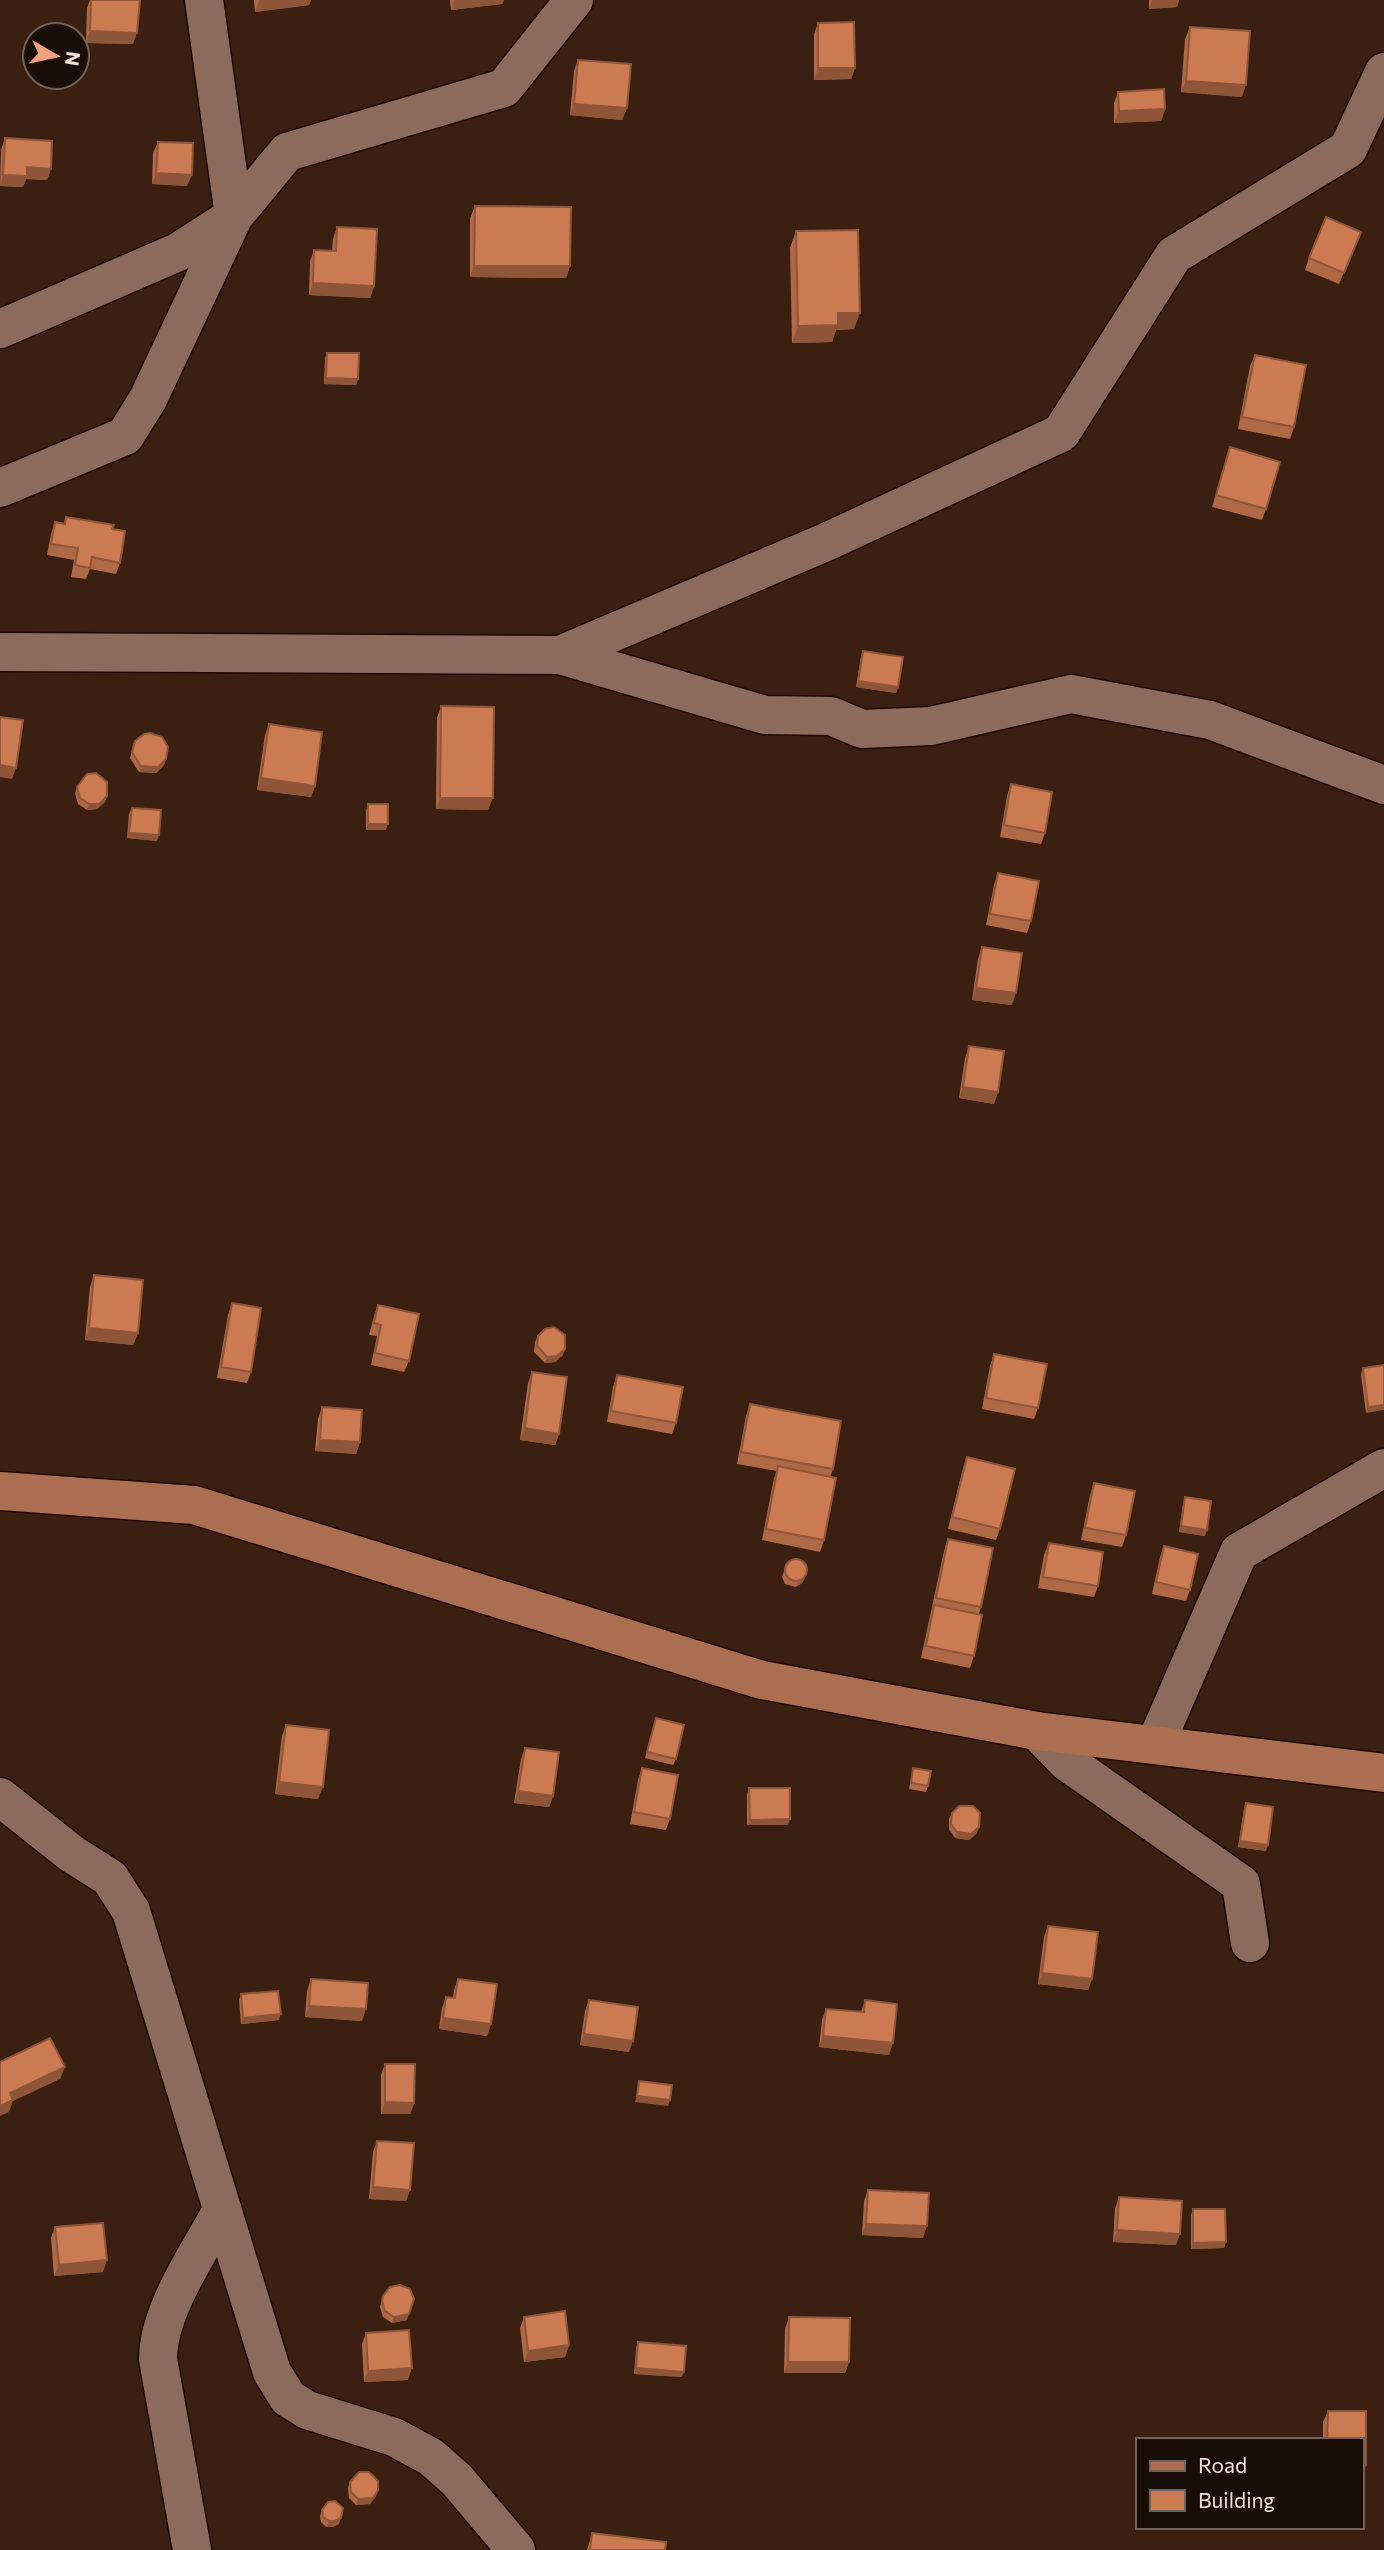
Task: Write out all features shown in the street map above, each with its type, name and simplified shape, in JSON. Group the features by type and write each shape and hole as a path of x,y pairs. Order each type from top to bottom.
{"main road":[{"path":"0,1491 194,1505 762,1680 1037,1731 1384,1773"}],"street":[{"path":"204,0 234,216"},
{"path":"0,488 125,436 148,399 234,216 287,152 504,88 574,0"},
{"path":"559,655 826,542 1061,433 1174,255 1348,149 1384,72"},
{"path":"0,329 178,252 234,216"},
{"path":"0,652 559,655 765,715 831,716 862,729 931,726 1071,695 1210,720 1384,785"},
{"path":"1155,1745 1239,1552 1384,1468"},
{"path":"1037,1731 1067,1762 1241,1884 1250,1943"},
{"path":"0,1797 72,1854 110,1878 131,1911 272,2372 288,2398 307,2410 394,2437 431,2457 457,2480 516,2550"},
{"path":"192,2550 158,2359 158,2340 167,2314 221,2212"}],"building":[{"path":"91,0 140,0 137,33 91,31"},
{"path":"854,22 855,68 818,68 818,23"},
{"path":"1190,27 1250,31 1246,85 1186,81"},
{"path":"578,60 631,64 627,108 574,104"},
{"path":"1164,89 1165,109 1119,111 1118,92"},
{"path":"5,138 52,141 51,169 27,167 27,176 3,175"},
{"path":"158,142 193,143 192,175 156,173"},
{"path":"475,206 571,207 570,266 474,266"},
{"path":"1326,217 1361,232 1344,273 1309,258"},
{"path":"337,227 377,229 374,286 313,283 314,250 336,251"},
{"path":"858,230 860,313 838,313 838,325 798,326 796,231"},
{"path":"327,353 359,353 358,379 326,378"},
{"path":"1255,355 1306,365 1294,427 1242,417"},
{"path":"1230,447 1280,462 1266,509 1216,495"},
{"path":"66,517 114,525 112,529 125,531 120,563 92,557 90,568 75,565 78,548 51,544 55,522 65,524"},
{"path":"863,651 903,657 898,687 858,681"},
{"path":"441,706 494,707 493,798 440,798"},
{"path":"0,717 23,720 16,768 0,765"},
{"path":"269,724 322,732 315,786 261,778"},
{"path":"150,733 162,737 168,747 166,759 158,767 141,766 132,752 135,741"},
{"path":"96,773 107,782 107,796 99,804 89,804 80,798 77,787 87,774"},
{"path":"1011,784 1052,792 1045,833 1004,825"},
{"path":"368,804 388,804 388,824 368,824"},
{"path":"132,808 161,810 159,835 129,833"},
{"path":"998,873 1039,881 1031,921 990,914"},
{"path":"982,947 1022,953 1016,993 976,988"},
{"path":"969,1046 1004,1051 998,1092 963,1087"},
{"path":"94,1275 143,1280 138,1333 89,1328"},
{"path":"232,1303 261,1308 251,1372 221,1367"},
{"path":"378,1305 419,1314 409,1361 375,1353 381,1325 374,1323"},
{"path":"554,1327 565,1335 565,1349 557,1356 547,1357 537,1346 538,1336 545,1329"},
{"path":"994,1354 1047,1364 1038,1408 986,1398"},
{"path":"1384,1365 1384,1405 1368,1407 1363,1368"},
{"path":"532,1372 567,1377 559,1434 525,1428"},
{"path":"617,1375 683,1387 676,1423 611,1411"},
{"path":"750,1404 841,1421 833,1469 741,1452"},
{"path":"322,1407 362,1410 360,1442 320,1440"},
{"path":"967,1457 1015,1469 1000,1529 952,1517"},
{"path":"778,1466 836,1478 824,1540 766,1529"},
{"path":"1094,1483 1135,1491 1126,1535 1085,1528"},
{"path":"1185,1497 1211,1501 1207,1530 1181,1526"},
{"path":"948,1539 993,1548 981,1607 936,1598"},
{"path":"1049,1543 1103,1552 1098,1586 1043,1577"},
{"path":"1164,1546 1198,1554 1190,1590 1156,1582"},
{"path":"796,1559 804,1562 807,1570 804,1578 796,1581 788,1578 785,1570 788,1562"},
{"path":"934,1605 982,1615 974,1656 926,1646"},
{"path":"656,1718 684,1725 676,1759 647,1752"},
{"path":"286,1725 329,1730 323,1787 279,1782"},
{"path":"525,1748 559,1752 553,1796 518,1791"},
{"path":"642,1768 678,1775 670,1819 634,1812"},
{"path":"913,1768 931,1771 928,1786 911,1783"},
{"path":"749,1788 790,1788 790,1819 750,1820"},
{"path":"1246,1803 1273,1807 1268,1845 1240,1841"},
{"path":"959,1806 973,1806 980,1813 979,1827 971,1834 957,1832 951,1824 952,1813"},
{"path":"1048,1926 1098,1932 1092,1979 1042,1973"},
{"path":"311,1979 368,1983 366,2009 309,2006"},
{"path":"458,1979 497,1984 491,2024 443,2018 446,1997 455,1998"},
{"path":"278,1991 281,2014 243,2018 241,1994"},
{"path":"589,2000 638,2007 633,2041 584,2034"},
{"path":"865,2000 897,2004 893,2043 823,2036 826,2009 864,2012"},
{"path":"50,2038 65,2067 10,2093 13,2100 0,2106 0,2062"},
{"path":"385,2064 415,2064 414,2103 385,2102"},
{"path":"639,2081 672,2085 670,2100 637,2096"},
{"path":"377,2141 414,2143 410,2190 373,2187"},
{"path":"868,2190 929,2193 927,2226 866,2224"},
{"path":"1119,2197 1182,2201 1180,2234 1117,2230"},
{"path":"1193,2209 1225,2209 1226,2242 1193,2243"},
{"path":"103,2223 107,2260 59,2265 55,2227"},
{"path":"400,2285 410,2289 414,2299 409,2314 394,2317 385,2311 382,2301 390,2287"},
{"path":"565,2311 569,2345 528,2351 524,2317"},
{"path":"789,2317 850,2318 849,2362 788,2362"},
{"path":"409,2330 412,2368 368,2371 366,2333"},
{"path":"638,2342 686,2346 684,2372 636,2368"},
{"path":"1328,2411 1366,2411 1366,2465 1363,2465 1363,2438 1327,2438"},
{"path":"359,2472 369,2472 378,2481 378,2490 373,2498 358,2499 351,2492 350,2482"},
{"path":"335,2501 343,2508 341,2518 329,2521 323,2517 322,2510 328,2502"},
{"path":"592,2533 666,2542 665,2550 590,2550"}]}
